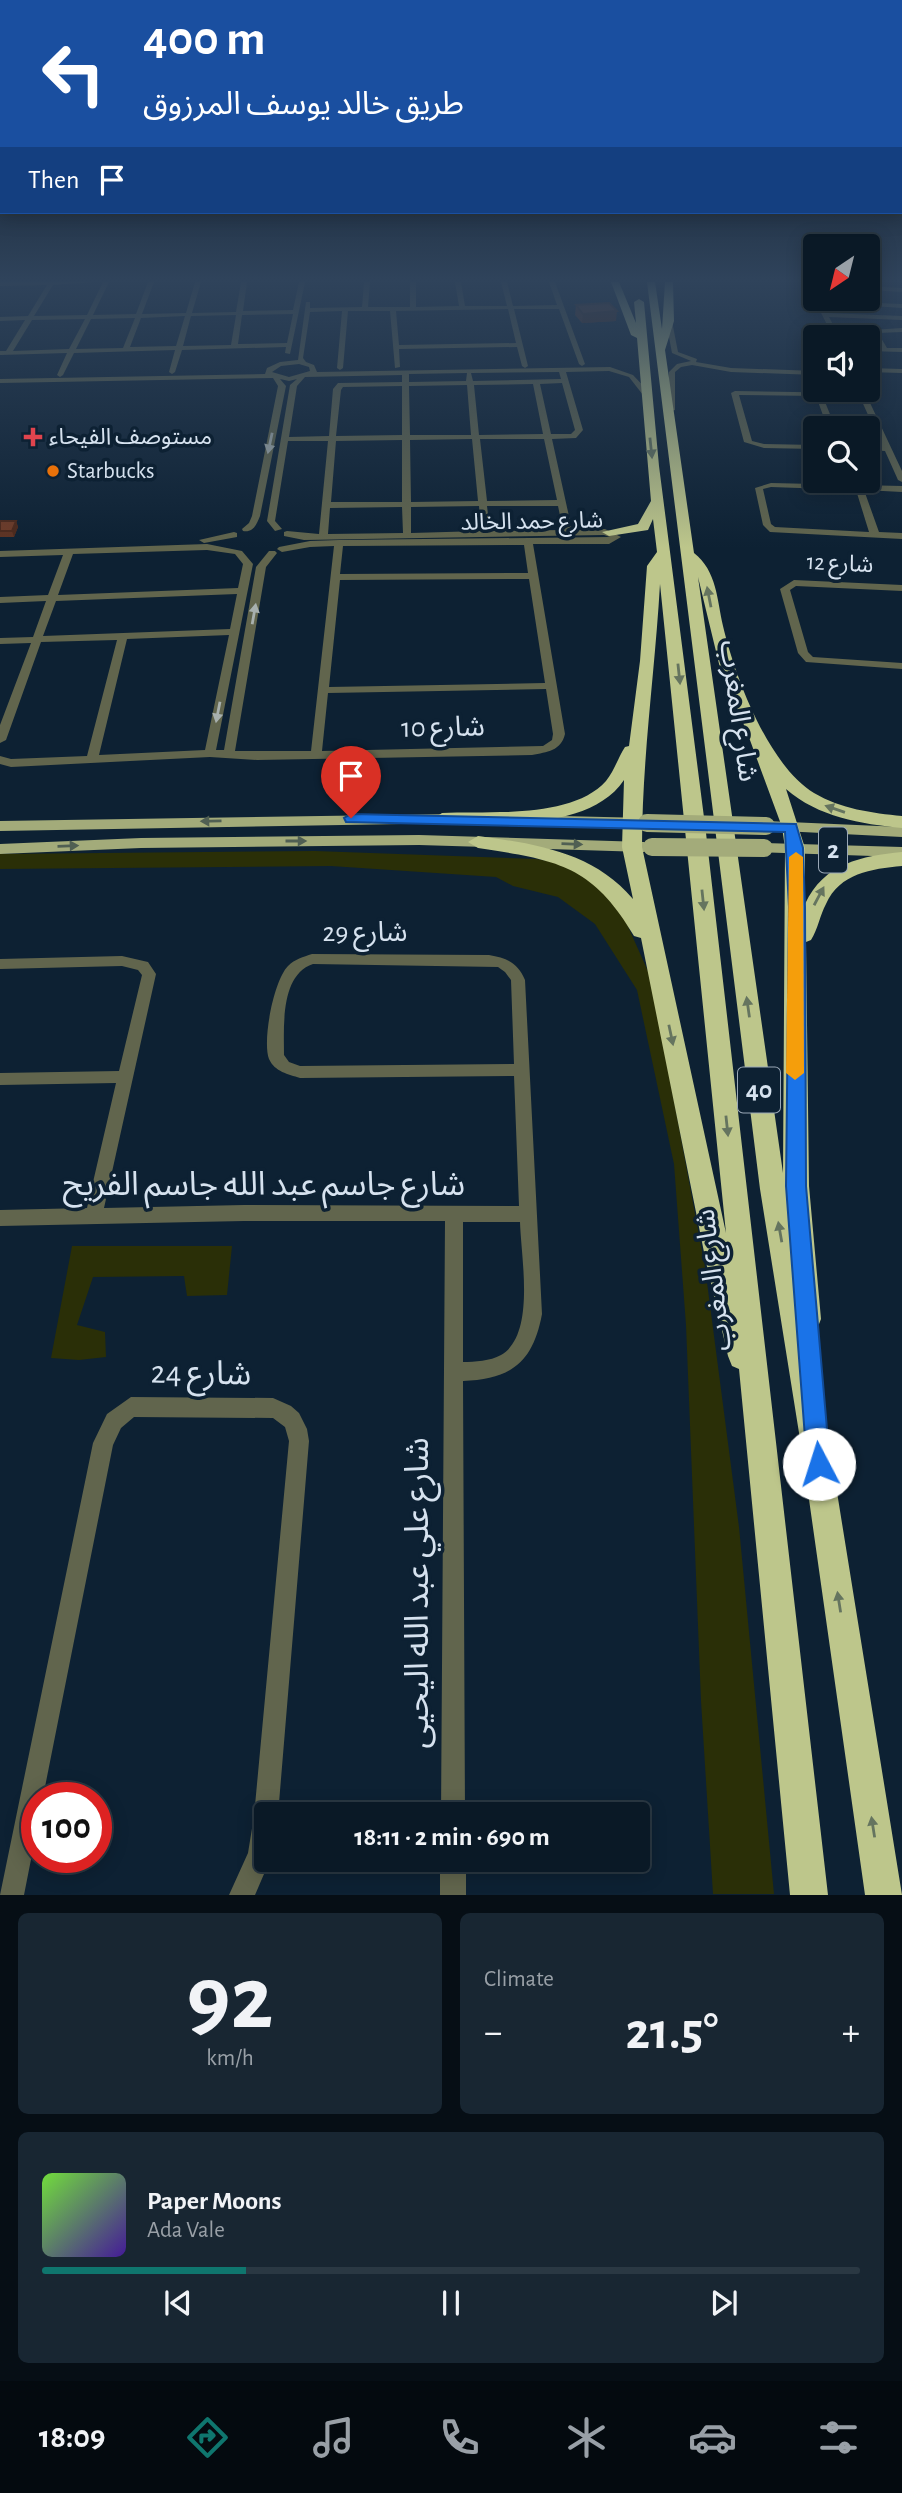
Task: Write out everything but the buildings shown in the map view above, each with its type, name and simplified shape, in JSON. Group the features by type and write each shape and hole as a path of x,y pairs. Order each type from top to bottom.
{"highway":[{"name":"شارع المغرب","path":"649,370 646,393 659,500 675,552 884,1895"},
{"name":"شارع المغرب","path":"656,370 670,425 675,552 810,1895"},
{"path":"610,532 643,527 650,510 659,500"},
{"path":"762,1437 719,1262 657,968 639,823 638,730 648,661 654,566 675,552 704,571 716,632 743,709 789,783 804,795 846,813 902,822"},
{"path":"442,819 543,813 588,803 614,783 638,730"},
{"path":"755,730 791,827 795,848 796,1186 819,1464"},
{"path":"478,842 567,860 598,873 624,898 657,968"},
{"path":"797,961 814,905 832,877 852,866 902,859"}],"main road":[{"name":"2","path":"0,826 442,819 766,826 902,832"},
{"name":"2","path":"0,849 141,843 478,842 902,852"}],"street":[{"path":"60,375 62,370"},
{"path":"0,554 208,544 246,529 253,524 256,516 277,409 275,376 278,370"},
{"path":"229,754 261,567 289,540 271,523 294,385 309,373 325,370"},
{"path":"275,376 388,370"},
{"path":"401,370 405,382 407,536"},
{"path":"468,370 485,503 486,535"},
{"path":"285,439 548,437 577,434 562,370"},
{"path":"612,370 625,372 636,379 646,393"},
{"path":"670,425 673,370"},
{"path":"3,379 255,372"},
{"path":"3,379 60,375 255,372 275,376 294,385"},
{"path":"880,373 902,374"},
{"path":"323,537 337,389 341,385 565,381"},
{"path":"536,382 568,533"},
{"path":"803,393 742,391 734,394 748,442 764,446 803,447"},
{"path":"865,402 902,480"},
{"path":"277,409 290,410"},
{"path":"880,449 886,449"},
{"path":"263,477 278,477"},
{"path":"803,486 771,485 759,489 767,525 773,530 902,536"},
{"path":"880,488 902,489"},
{"path":"861,493 875,534"},
{"path":"326,505 563,503"},
{"path":"256,516 272,516"},
{"name":"شارع حمد الخالد","path":"246,529 323,537 407,536 437,539"},
{"name":"شارع حمد الخالد","path":"237,552 277,551 302,545 486,535 610,532 617,537 614,540 528,541 458,538"},
{"path":"210,753 248,561 229,544 234,535"},
{"path":"325,690 550,686 528,541"},
{"path":"316,755 339,543"},
{"path":"0,547 208,544 237,552"},
{"path":"0,740 69,552"},
{"path":"247,567 256,564 261,567"},
{"path":"337,577 532,576"},
{"name":"شارع 12","path":"901,591 794,583 785,589 803,653 810,660 825,664 902,666"},
{"path":"0,600 242,591"},
{"path":"0,641 234,632"},
{"path":"92,758 123,636"},
{"path":"228,663 245,663"},
{"name":"شارع 10","path":"0,760 11,763 210,753 316,755 532,751 550,748 557,742 559,734 550,686"},
{"name":"شارع 29","path":"522,1070 289,1069 277,1060 276,1053 286,977 295,964 312,959 489,960 501,962 511,968 518,980 522,1070 528,1214"},
{"path":"0,964 122,961 146,968 149,982 94,1216"},
{"path":"0,1079 125,1077"},
{"name":"شارع علي عبد الله اليحيى","path":"453,1802 454,1213"},
{"path":"453,1371 495,1369 516,1355 528,1338 533,1314 528,1214"},
{"name":"شارع جاسم عبد الله جاسم الفريح","path":"0,1218 528,1214"},
{"name":"شارع 24","path":"11,1895 103,1443 114,1421 131,1407 273,1408 285,1413 296,1426 299,1441 267,1802"},
{"name":"شارع 24","path":"242,1895 254,1868"},
{"path":"453,1872 453,1895"}],"green space":[{"path":"315,851 536,859 577,866 609,884 651,978 705,1267 739,1527 774,1894 713,1894 701,1701 686,1325 674,1164 637,990 595,924 558,897 513,886 496,877 331,866 0,869 0,854"},
{"path":"72,1246 232,1246 227,1295 187,1296 184,1276 93,1277 77,1325 105,1332 106,1357 79,1360 51,1358"}],"slow traffic":[{"path":"795,1073 796,857"}],"place":[{"name":"مستوصف الفيحاء","path":"33,437"},
{"name":"Starbucks","path":"53,471"}],"route":[{"path":"351,818 791,827 795,848 797,907 796,1186 819,1464"}]}
